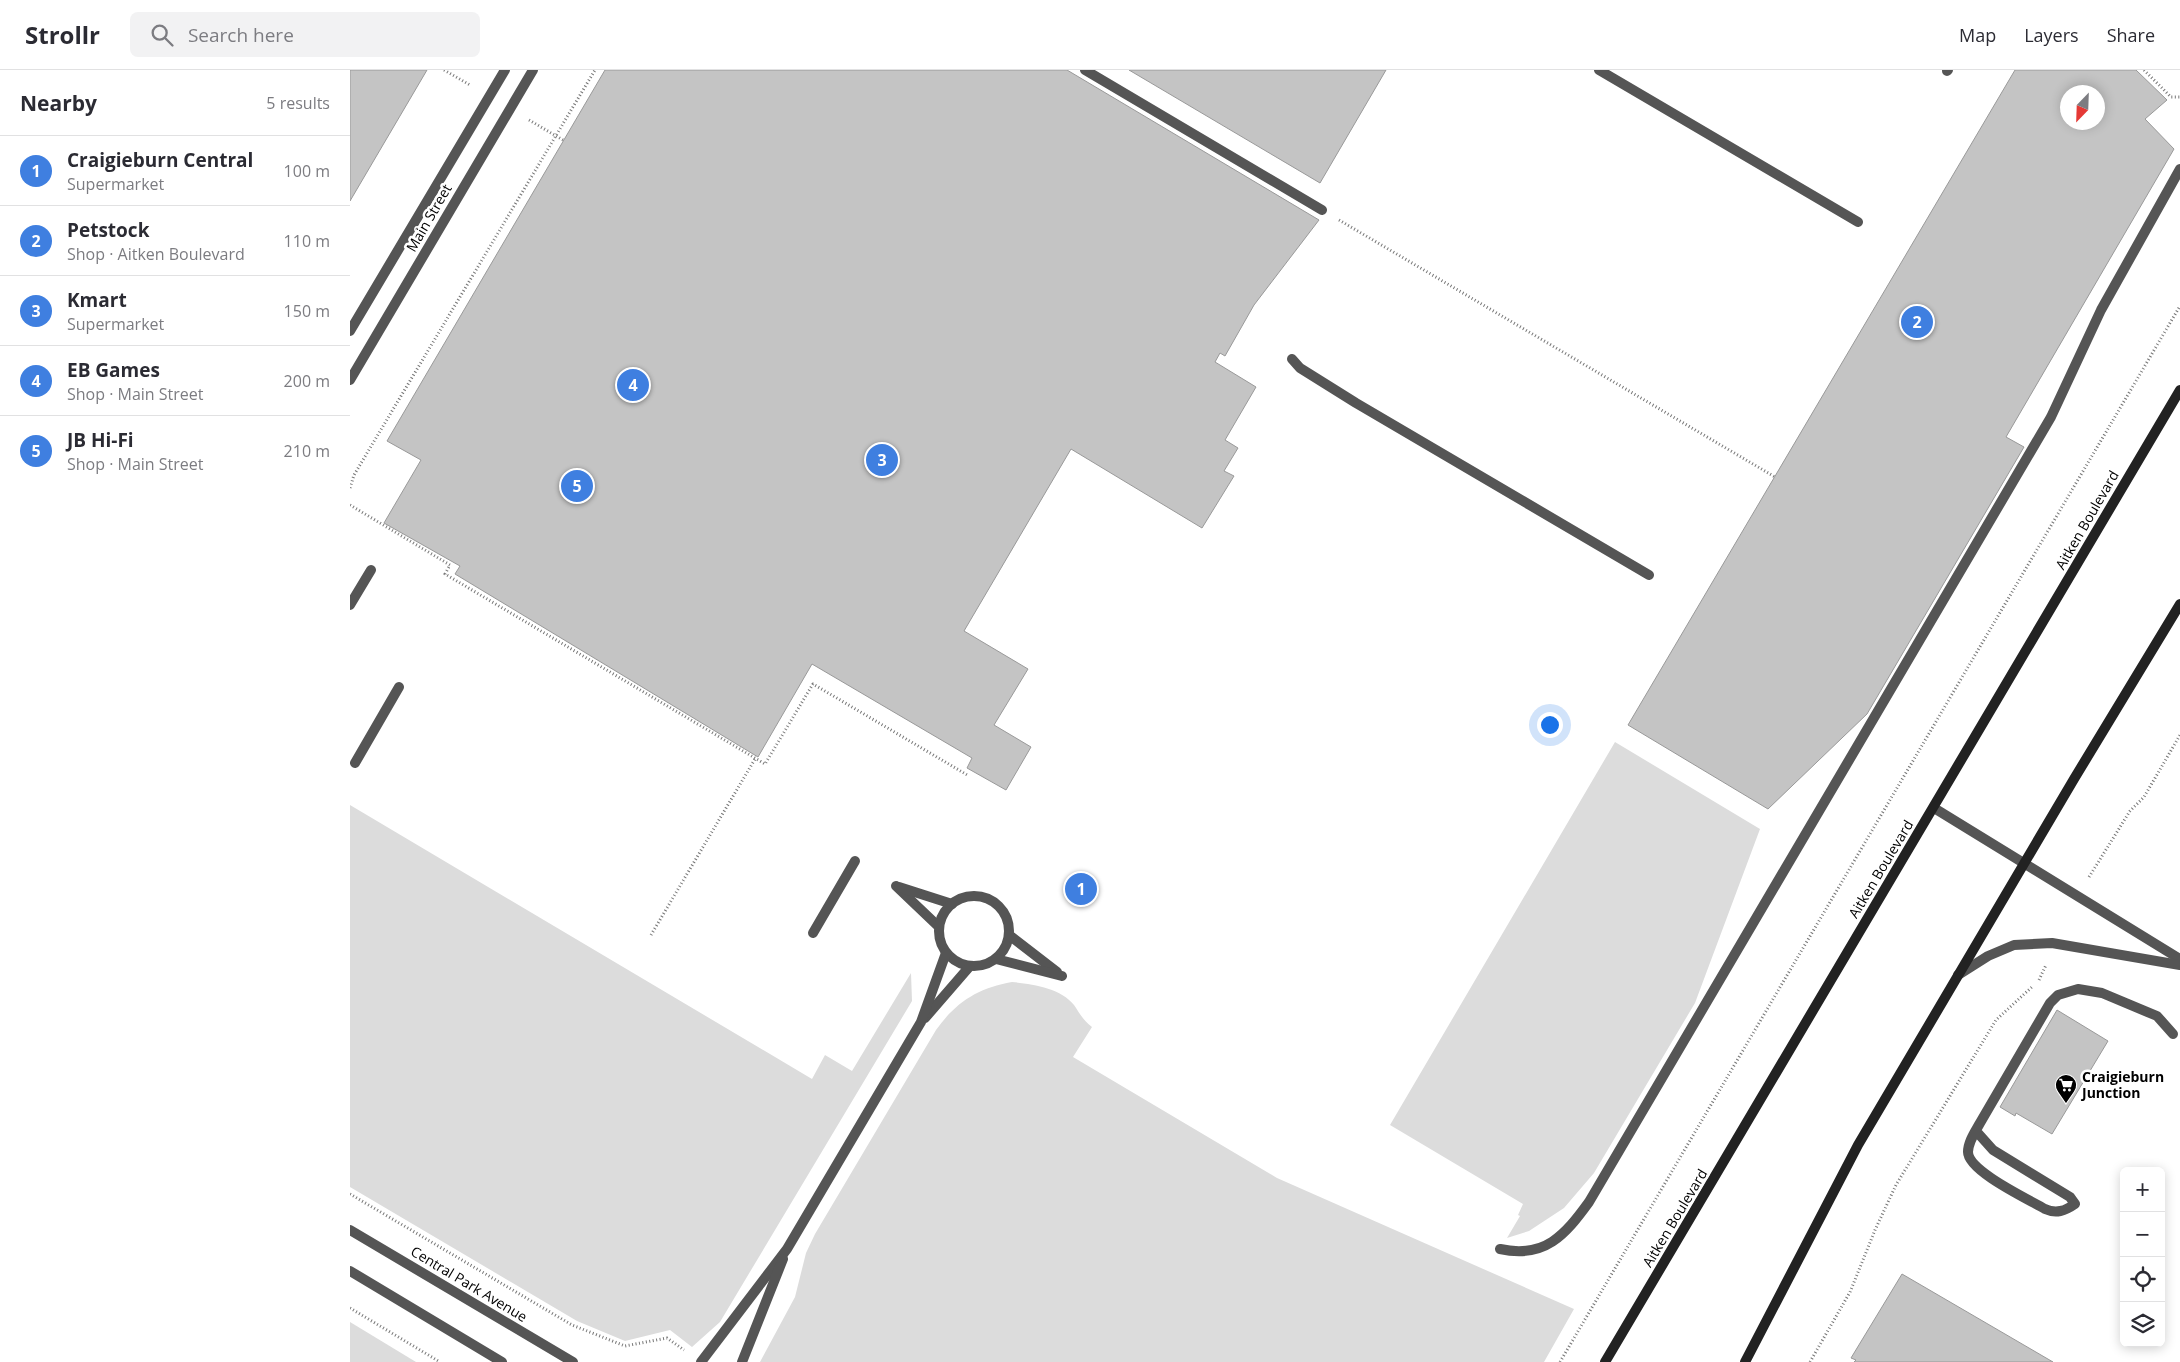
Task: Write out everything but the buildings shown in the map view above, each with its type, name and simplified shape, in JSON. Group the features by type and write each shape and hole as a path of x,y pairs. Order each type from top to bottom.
{"main road":[{"name":"Aitken Boulevard","path":"1606,1362 2180,390"},
{"path":"1745,1362 1858,1146 2180,604"}],"street":[{"name":"Main Street","path":"350,331 505,70"},
{"name":"Main Street","path":"350,380 533,70"},
{"path":"1085,70 1322,210"},
{"path":"1599,70 1858,222"},
{"path":"1500,1249 1515,1253 1532,1252 1552,1243 1572,1226 1589,1202 2051,417 2101,310 2180,169"},
{"path":"1292,359 1300,368 1356,403 1649,575"},
{"path":"350,605 371,570"},
{"path":"355,763 399,687"},
{"path":"1934,808 2180,959"},
{"path":"813,933 855,861"},
{"path":"939,927 896,886 952,904"},
{"path":"974,896 990,901 1003,912 1008,923 1009,935 1007,944 996,959 988,964 970,966 961,964 946,953 941,945 939,927 945,910 962,898 974,896"},
{"path":"996,959 1062,976 1009,935"},
{"path":"1958,975 1988,956 2014,945 2052,943 2180,966"},
{"path":"921,1022 946,953"},
{"path":"701,1362 787,1249 921,1022 970,966"},
{"path":"1976,1131 1993,1150 2061,1190 2075,1204 2068,1209 2051,1212 1982,1172 1969,1159 1968,1152 1976,1131 2050,1003 2058,995 2078,989 2116,997 2157,1016 2173,1034"},
{"name":"Central Park Avenue","path":"350,1230 573,1362"},
{"path":"742,1362 787,1249"},
{"path":"350,1271 502,1362"}],"path":[{"path":"350,488 354,475 595,70"},
{"path":"2144,70 2171,97 2180,97"},
{"path":"1322,210 1775,477"},
{"path":"1560,1362 2180,306"},
{"path":"350,505 450,565 445,574 765,764 813,684 969,776"},
{"path":"2078,896 2130,811 2144,797 2180,735"},
{"path":"651,935 755,758"},
{"path":"1810,1362 1850,1292 1875,1230 1896,1185 1996,1020 2042,975 2052,943"},
{"path":"350,1194 572,1325 625,1346 666,1338 687,1352"},
{"path":"350,1308 440,1362"}],"shaded area":[{"path":"1615,742 1760,829 1695,1003 1594,1173 1564,1208 1529,1231 1507,1238 1520,1216 1518,1215 1523,1204 1390,1125"},
{"path":"350,805 812,1079 825,1055 852,1071 911,973 912,1001 720,1322 692,1347 670,1330 625,1341 577,1321 350,1187"},
{"path":"1012,982 1046,988 1062,995 1074,1005 1092,1027 1073,1057 1277,1178 1574,1309 1544,1362 760,1362 795,1297 806,1253 815,1234 936,1030 960,1004 978,992"},
{"path":"350,1322 416,1362 350,1362"}],"place":[{"name":"Petstock","path":"1917,322"},
{"name":"EB Games","path":"633,385"},
{"name":"Kmart","path":"882,460"},
{"name":"JB Hi-Fi","path":"577,486"},
{"name":"Craigieburn Central","path":"1081,889"},
{"name":"Craigieburn Junction","path":"2066,1104"}]}
